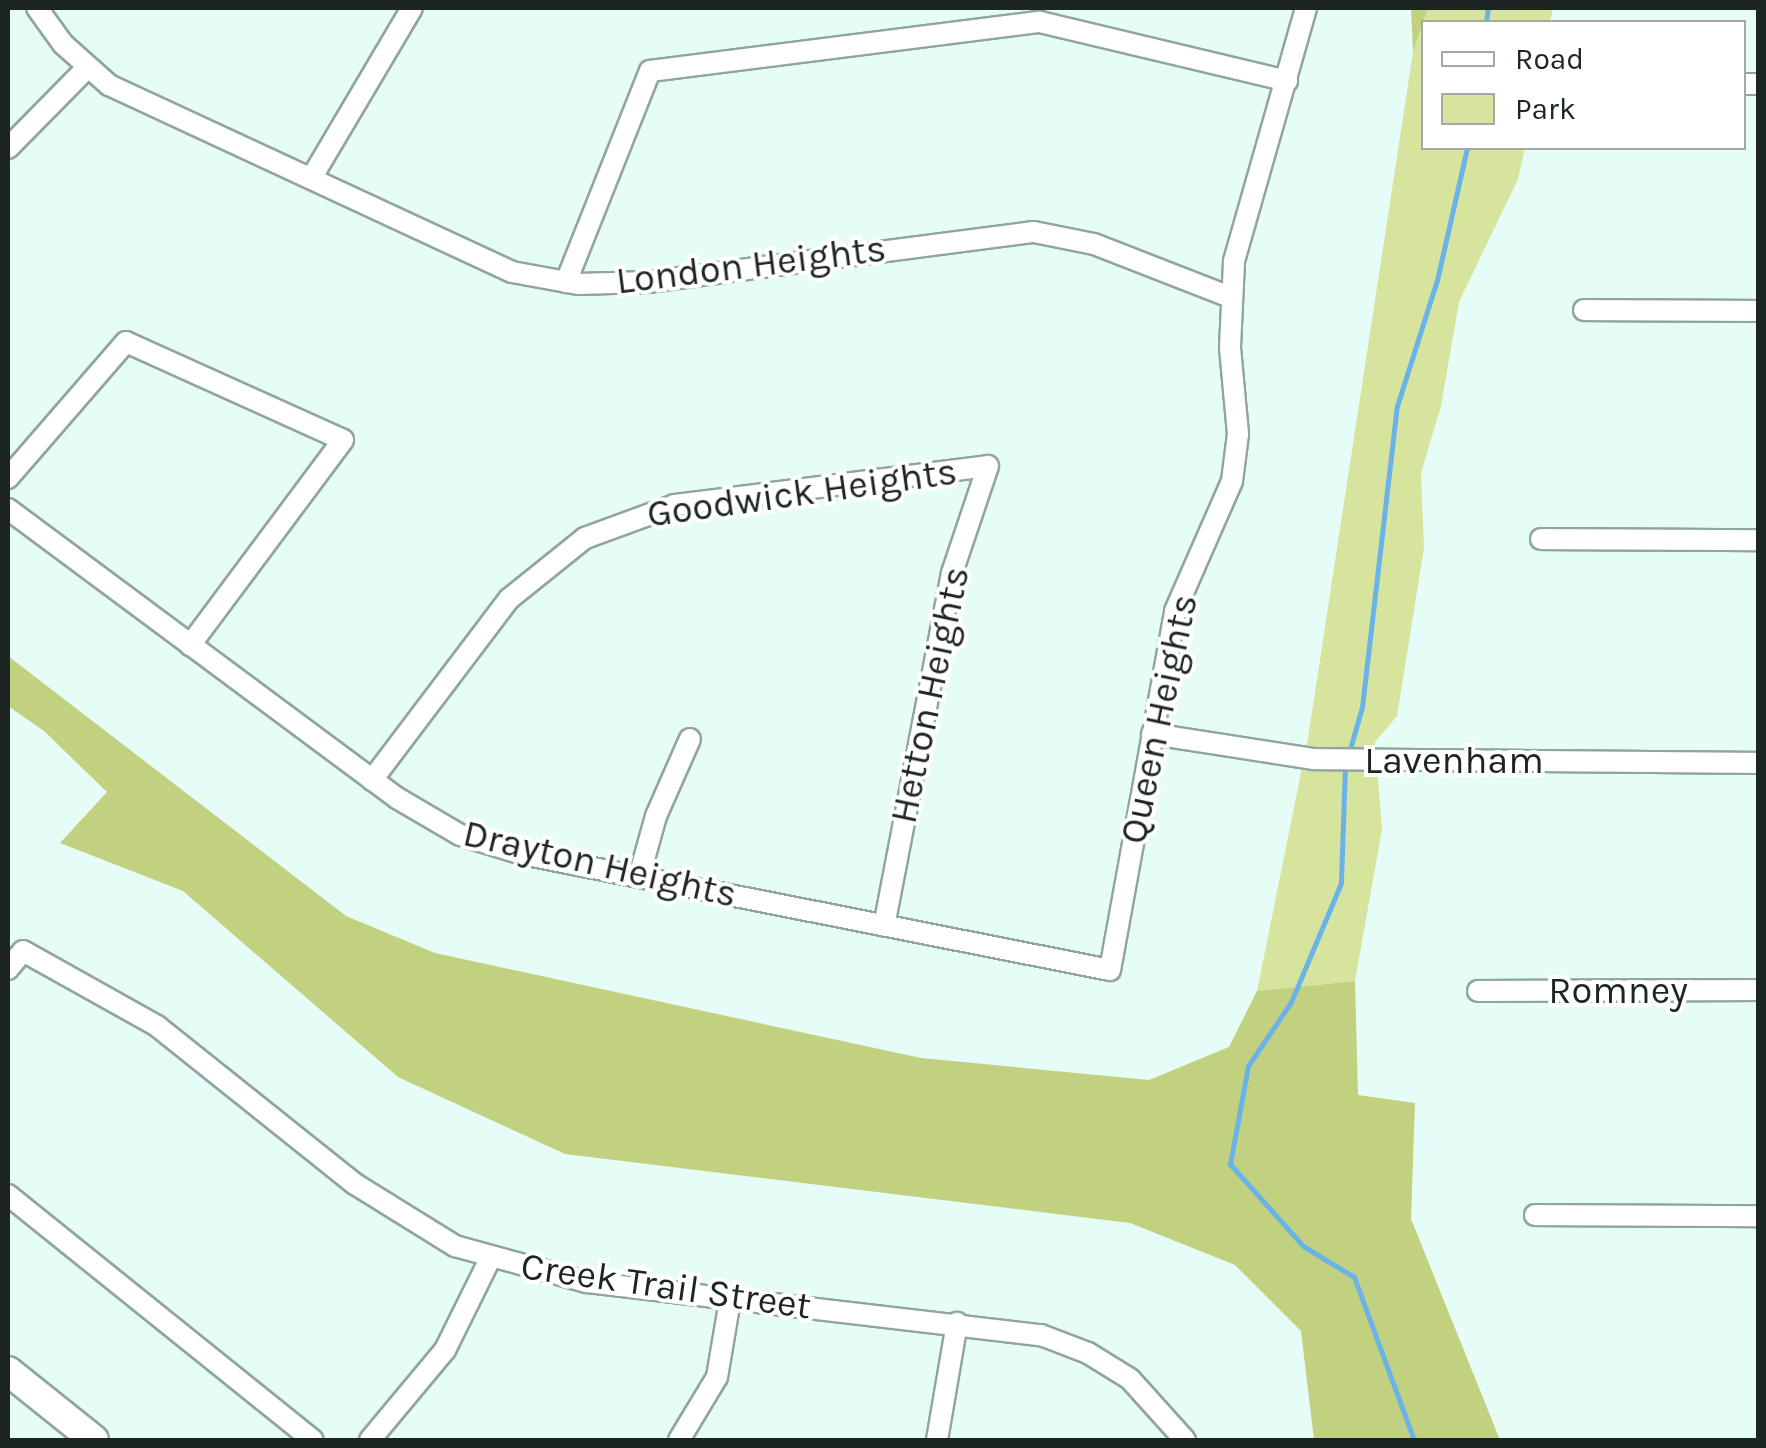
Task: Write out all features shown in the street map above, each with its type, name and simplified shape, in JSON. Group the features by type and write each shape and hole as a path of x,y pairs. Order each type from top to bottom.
{"main road":[{"path":"8,1371 94,1440"}],"street":[{"name":"London Heights","path":"37,8 87,68 160,113 312,177 482,261 566,282 648,282 1019,232 1094,244 1230,297"},
{"path":"312,177 412,8"},
{"name":"Queen Heights","path":"1110,970 1175,611 1223,512 1236,461 1230,297 1242,228 1306,8"},
{"path":"566,282 650,71 1040,22 1287,81"},
{"path":"8,148 87,68"},
{"path":"1584,310 1758,311"},
{"path":"8,478 126,342 343,440 190,645"},
{"name":"Goodwick Heights","path":"372,780 509,599 585,538 675,504 988,466"},
{"name":"Hetton Heights","path":"884,926 952,574 988,466"},
{"name":"Drayton Heights","path":"8,509 372,780 430,820 490,846 1110,970"},
{"path":"1541,538 1758,540"},
{"name":"Lavenham","path":"1152,734 1314,759 1758,763"},
{"path":"639,877 656,816 690,739"},
{"name":"Creek Trail Street","path":"8,969 22,951 157,1026 413,1224 490,1259 587,1282 1041,1335 1088,1352 1140,1388 1185,1440"},
{"name":"Romney","path":"1478,991 1758,990"},
{"path":"8,1195 313,1440"},
{"path":"1535,1214 1758,1216"},
{"path":"370,1440 445,1350 490,1259"},
{"path":"679,1440 717,1377 730,1300"},
{"path":"937,1440 957,1323"}],"green space":[{"path":"1411,8 1428,8 1421,20 1413,52"},
{"path":"1428,8 1553,8 1550,20 1424,20"},
{"path":"1421,29 1421,150 1525,150 1518,179 1459,302 1441,406 1421,473 1424,548 1397,716 1375,742 1382,829 1355,981 1257,991 1308,738 1413,52"},
{"path":"8,656 346,916 435,953 921,1058 1149,1080 1229,1047 1257,991 1355,981 1358,1095 1415,1103 1411,1219 1500,1440 1314,1440 1301,1331 1235,1265 1130,1223 565,1154 398,1077 183,891 60,843 107,792 44,731 8,706"}],"waterway":[{"path":"1486,20 1488,8"},
{"path":"1348,756 1362,707 1397,406 1437,280 1467,150"},
{"path":"1345,766 1341,883 1291,1002 1248,1066 1230,1164 1303,1246 1354,1277 1414,1440"}]}
